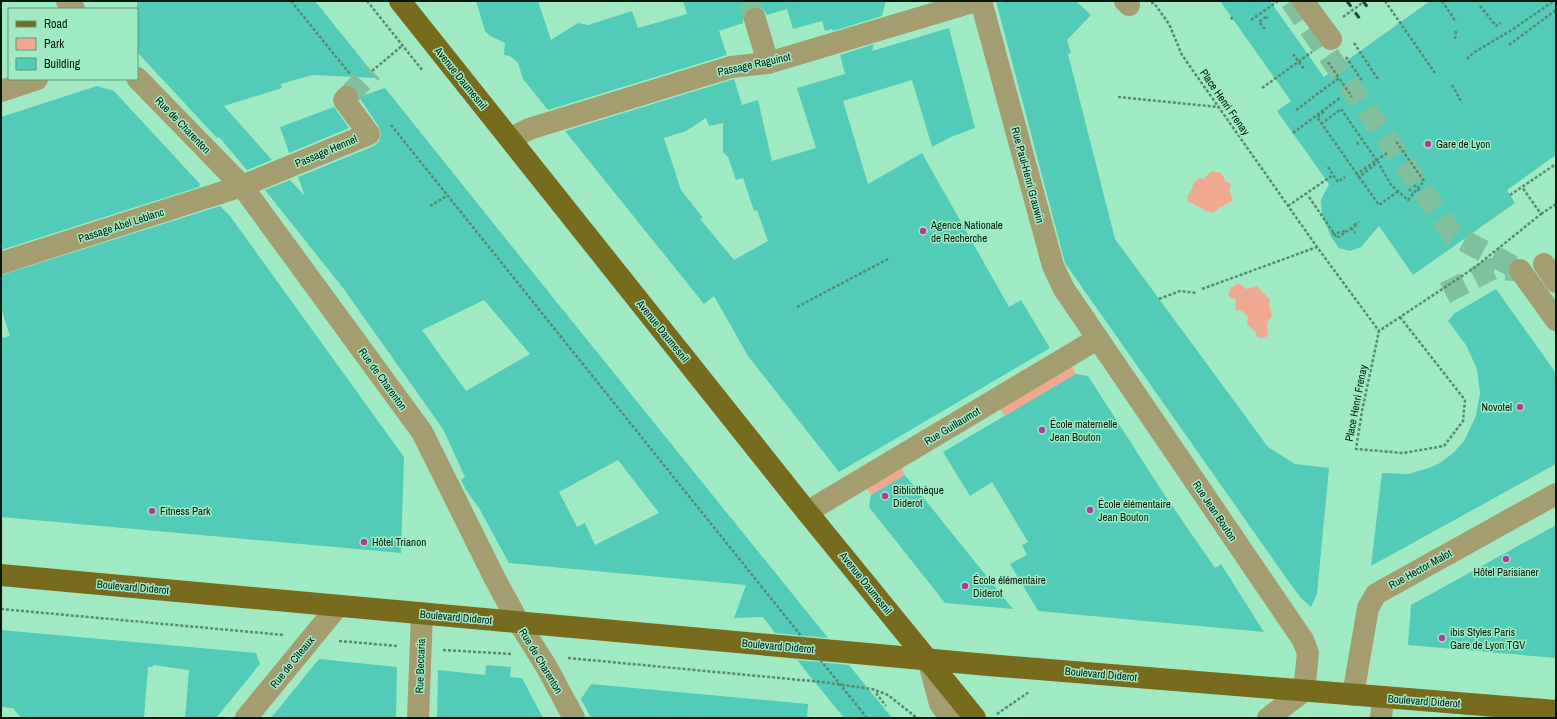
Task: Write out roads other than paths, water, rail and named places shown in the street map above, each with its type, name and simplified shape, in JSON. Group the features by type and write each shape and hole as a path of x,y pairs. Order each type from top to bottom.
{"main road":[{"name":"Avenue Daumesnil","path":"400,1 808,512 976,718"},
{"name":"Boulevard Diderot","path":"1,576 928,659 1353,695 1382,708 1556,711"}],"street":[{"name":"Passage Raguinot","path":"510,139 529,129 731,67 768,63 976,1"},
{"name":"Rue Paul-Henri Grauwin","path":"981,1 1053,266 1064,289 1097,339"},
{"path":"1303,1 1335,30"},
{"path":"755,19 768,63"},
{"name":"Rue de Charenton","path":"138,79 242,186 422,432 495,580 519,623 546,666 574,718"},
{"path":"1,91 35,80"},
{"name":"Passage Hennel","path":"242,186 369,134 344,100 351,88"},
{"name":"Passage Abel Leblanc","path":"1,263 242,186"},
{"path":"1544,264 1556,282"},
{"path":"1520,270 1556,320"},
{"name":"Rue Guillaumot","path":"808,512 1097,339"},
{"name":"Rue Jean Bouton","path":"1097,339 1303,640 1308,653 1304,691"},
{"name":"Rue Hector Malot","path":"1353,695 1368,608 1376,594 1556,494"},
{"name":"Rue de Cîteaux","path":"246,718 338,606"},
{"name":"Rue Beccaria","path":"418,718 422,613"},
{"name":"Avenue Daumesnil","path":"928,659 940,704 951,718"},
{"path":"1268,718 1304,691"}],"tunnel":[{"path":"749,1 755,19"},
{"path":"1291,1 1453,235 1520,270"},
{"path":"347,97 372,71"},
{"path":"1445,293 1492,269 1517,270"}],"railway":[{"path":"1347,1 1360,19"},
{"path":"1363,1 1371,12"}],"place":[{"name":"Gare de Lyon","path":"1428,144"},
{"name":"Agence Nationale de Recherche","path":"923,231"},
{"name":"Novotel","path":"1520,407"},
{"name":"École maternelle Jean Bouton","path":"1042,430"},
{"name":"Bibliothèque Diderot","path":"885,496"},
{"name":"École élémentaire Jean Bouton","path":"1090,510"},
{"name":"Fitness Park","path":"152,511"},
{"name":"Hôtel Trianon","path":"364,542"},
{"name":"Hôtel Parisianer","path":"1506,559"},
{"name":"École élémentaire Diderot","path":"965,586"},
{"name":"ibis Styles Paris Gare de Lyon TGV","path":"1442,638"}]}
